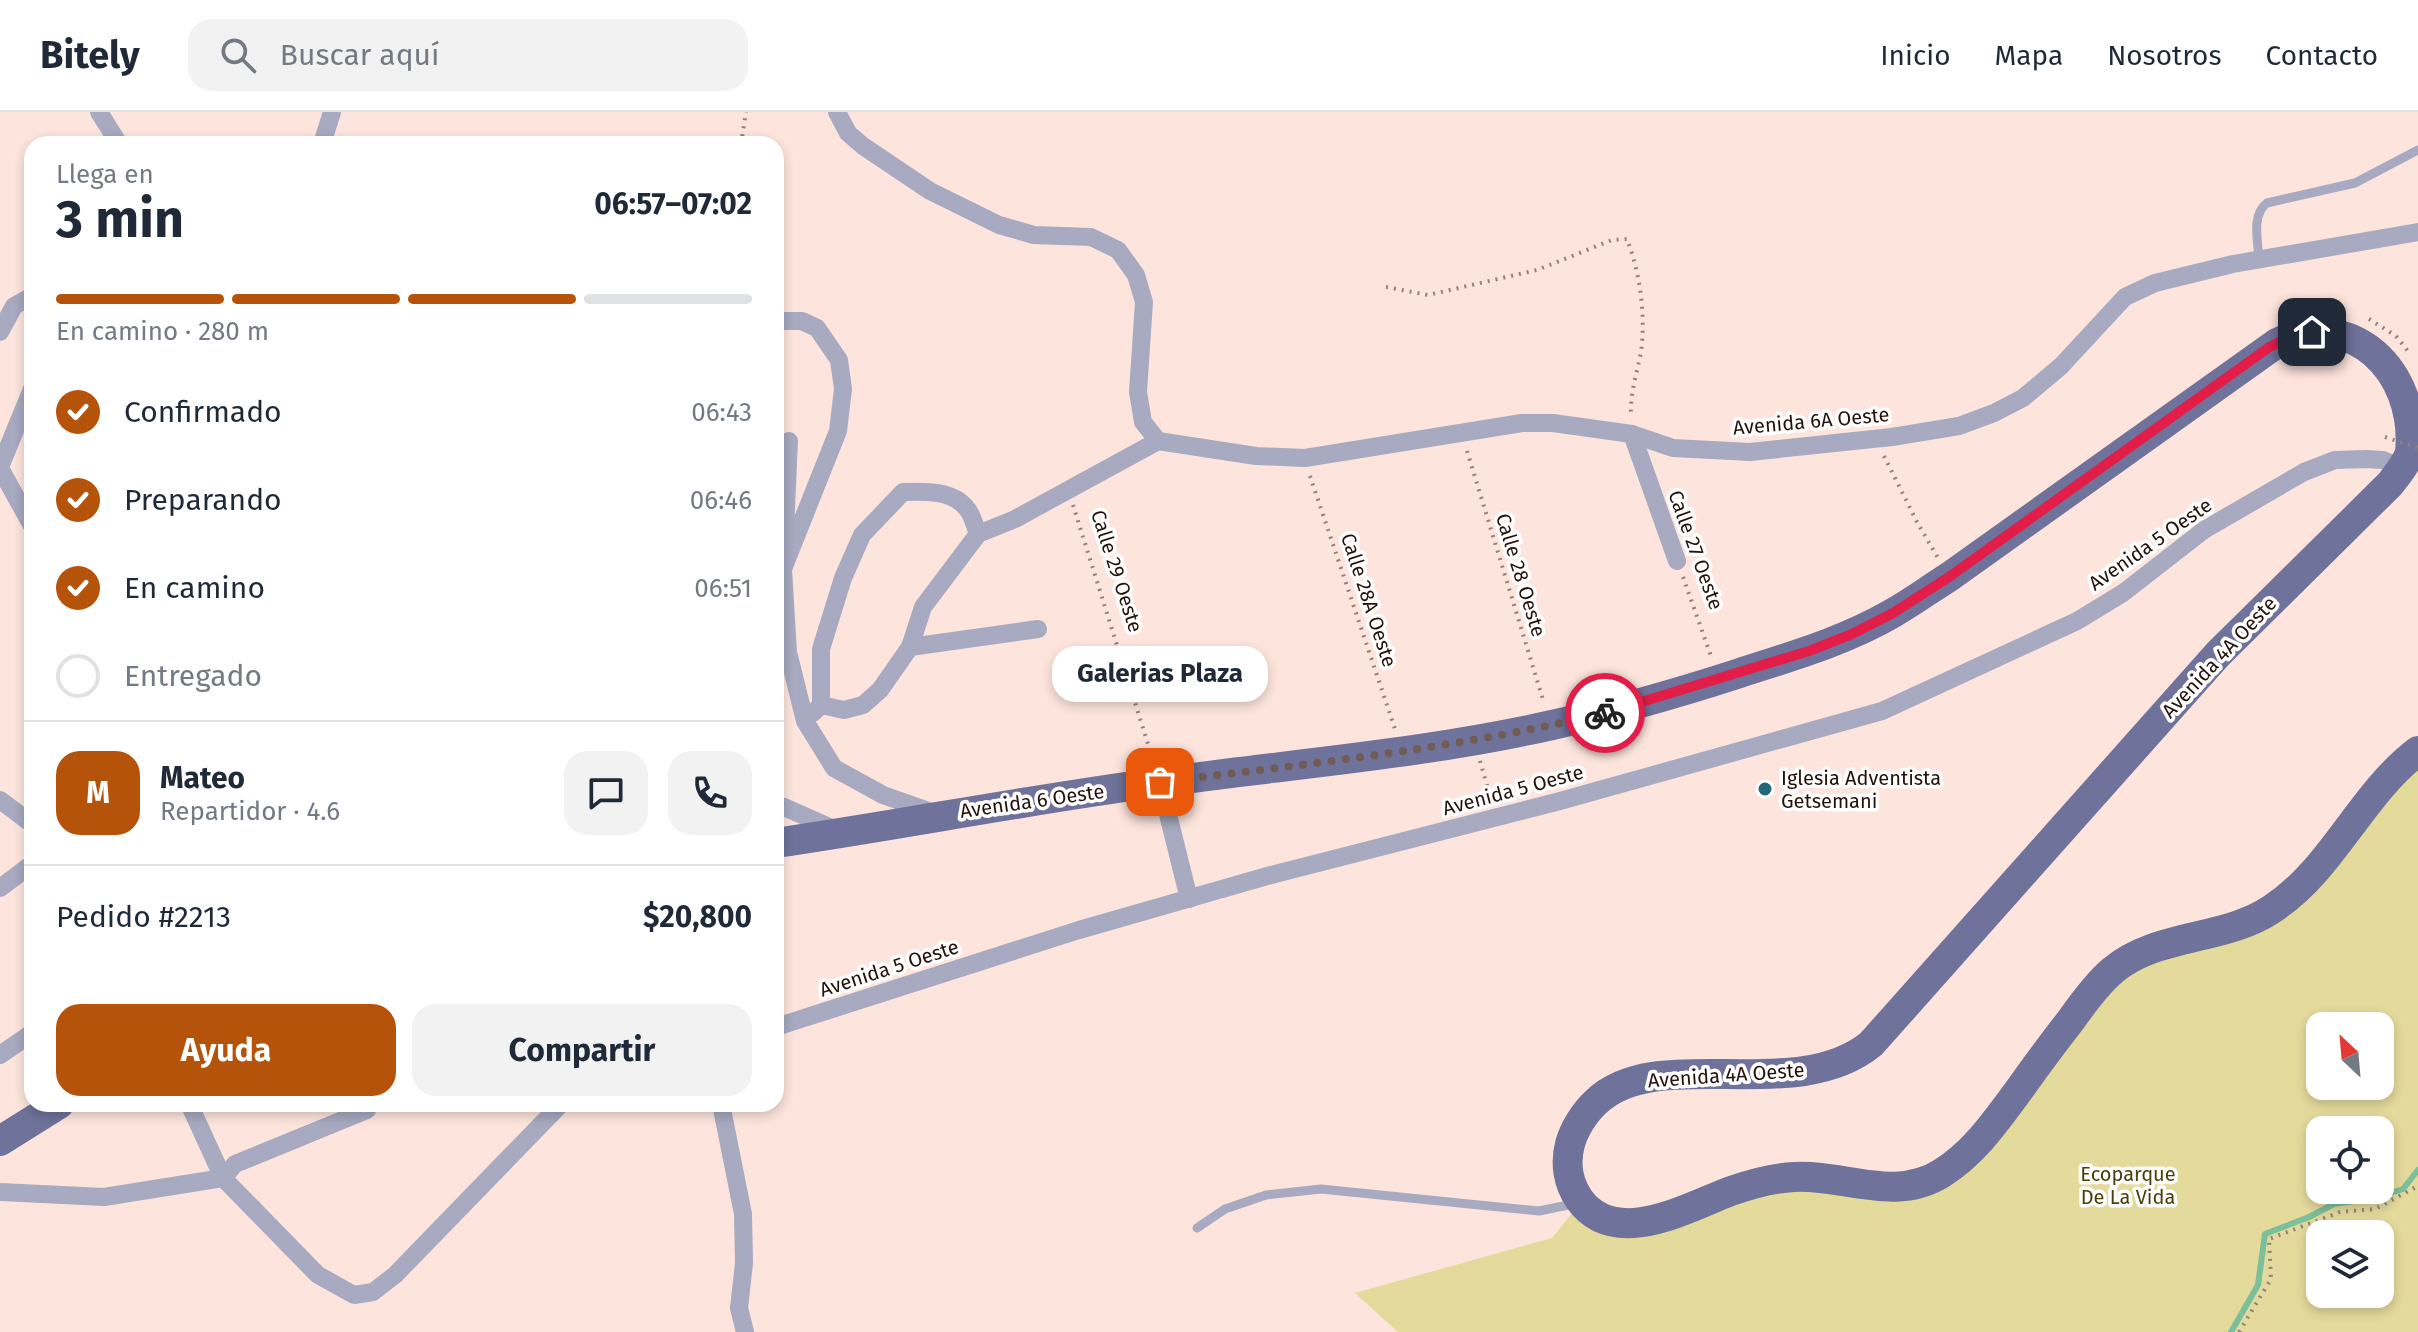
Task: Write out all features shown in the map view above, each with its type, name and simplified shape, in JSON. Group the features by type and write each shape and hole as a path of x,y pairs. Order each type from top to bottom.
{"main road":[{"name":"Avenida 4A Oeste","path":"1581,1202 1569,1178 1569,1148 1580,1122 1592,1105 1616,1088 1662,1076 1806,1072 1852,1058 1871,1044 2218,654 2390,484 2410,458 2413,439 2412,406 2400,374 2388,359 2363,340 2333,331 2301,333 2268,348"},
{"name":"Avenida 6 Oeste","path":"784,842 1160,782 1402,752 1473,740 1551,726 1629,707 1719,680 1852,634 1893,613 1949,577 2268,348"},
{"path":"1581,1202 1590,1211 1614,1222 1640,1223 1673,1214 1748,1185 1780,1178 1811,1177 1884,1188 1913,1186 1938,1176 1972,1150 1995,1125 2082,1005 2112,971 2132,958 2238,925 2278,905 2316,870 2385,780 2418,751"},
{"path":"0,1141 46,1112"}],"street":[{"path":"99,112 114,136"},
{"path":"324,136 332,112"},
{"path":"821,705 844,710 863,705 880,690 910,647 923,607 978,534 1015,519 1158,441 1143,422 1138,392 1144,302 1136,275 1118,250 1091,237 1034,235 999,225 930,191 863,146 848,133 837,112"},
{"name":"Avenida 6A Oeste","path":"1158,441 1256,456 1305,458 1522,423 1553,423 1632,434 1673,448 1750,452 1875,439 1959,426 2023,398 2061,366 2125,297 2155,283 2259,259 2418,232"},
{"path":"0,332 14,306 24,300"},
{"path":"784,321 802,321 817,328 839,360 843,389 838,431 784,566"},
{"path":"784,331 802,321"},
{"path":"24,409 0,468 24,512"},
{"name":"Calle 27 Oeste","path":"1632,434 1677,561"},
{"path":"784,548 789,441"},
{"name":"Avenida 5 Oeste","path":"784,1024 1079,930 1882,711 2077,621 2123,593 2204,530 2304,472 2335,460 2410,458"},
{"path":"805,721 821,705 821,649 843,578 862,535 889,505 903,492 923,491 953,497 968,509 978,534"},
{"path":"784,586 788,652 805,721 834,768 883,795 939,815"},
{"path":"910,647 1038,629"},
{"path":"1160,782 1189,899"},
{"path":"0,800 24,818"},
{"path":"784,807 842,833"},
{"path":"0,888 24,870"},
{"path":"0,1055 24,1038"},
{"path":"197,1112 223,1178 318,1275 354,1295 373,1292 395,1275 553,1112"},
{"path":"0,1192 104,1197 223,1178 235,1164 362,1112"},
{"path":"723,1112 743,1214 744,1263 739,1308 745,1332"}],"lane":[{"path":"2259,259 2259,208 2267,203 2355,183 2418,150"},
{"path":"1197,1228 1225,1209 1266,1195 1321,1189 1539,1211 1581,1202"}],"path":[{"path":"742,136 746,112"},
{"path":"1386,287 1428,295 1537,270 1612,240 1627,239 1634,257 1643,313 1641,350 1630,400 1632,434"},
{"path":"2363,316 2396,336 2414,360"},
{"name":"Calle 28 Oeste","path":"1461,433 1551,726"},
{"path":"2385,437 2410,458"},
{"path":"1875,439 1949,577"},
{"name":"Calle 28A Oeste","path":"1305,458 1402,752"},
{"name":"Calle 29 Oeste","path":"1067,488 1160,782"},
{"name":"Calle 27 Oeste","path":"1677,561 1719,680"},
{"path":"1473,740 1496,818"},
{"path":"2239,1332 2271,1279 2269,1239 2340,1212 2375,1209 2418,1186"}],"green space":[{"name":"Ecoparque De La Vida","path":"2418,751 2418,1332 1398,1332 1355,1293 1552,1238 1581,1202 1602,1217 1729,1192 1938,1176 2103,980 2258,917"}],"waterway":[{"path":"2231,1332 2258,1285 2265,1234 2334,1204 2374,1198 2403,1189 2418,1170"}],"way so far":[{"path":"1160,782 1402,752 1551,726 1605,713"}],"place":[{"name":"Galerias Plaza","path":"1160,782"},
{"name":"Iglesia Adventista Getsemani","path":"1765,789"}],"route":[{"path":"1605,713 1809,651 1893,613 1949,577 2268,348 2291,336 2312,332"}]}
